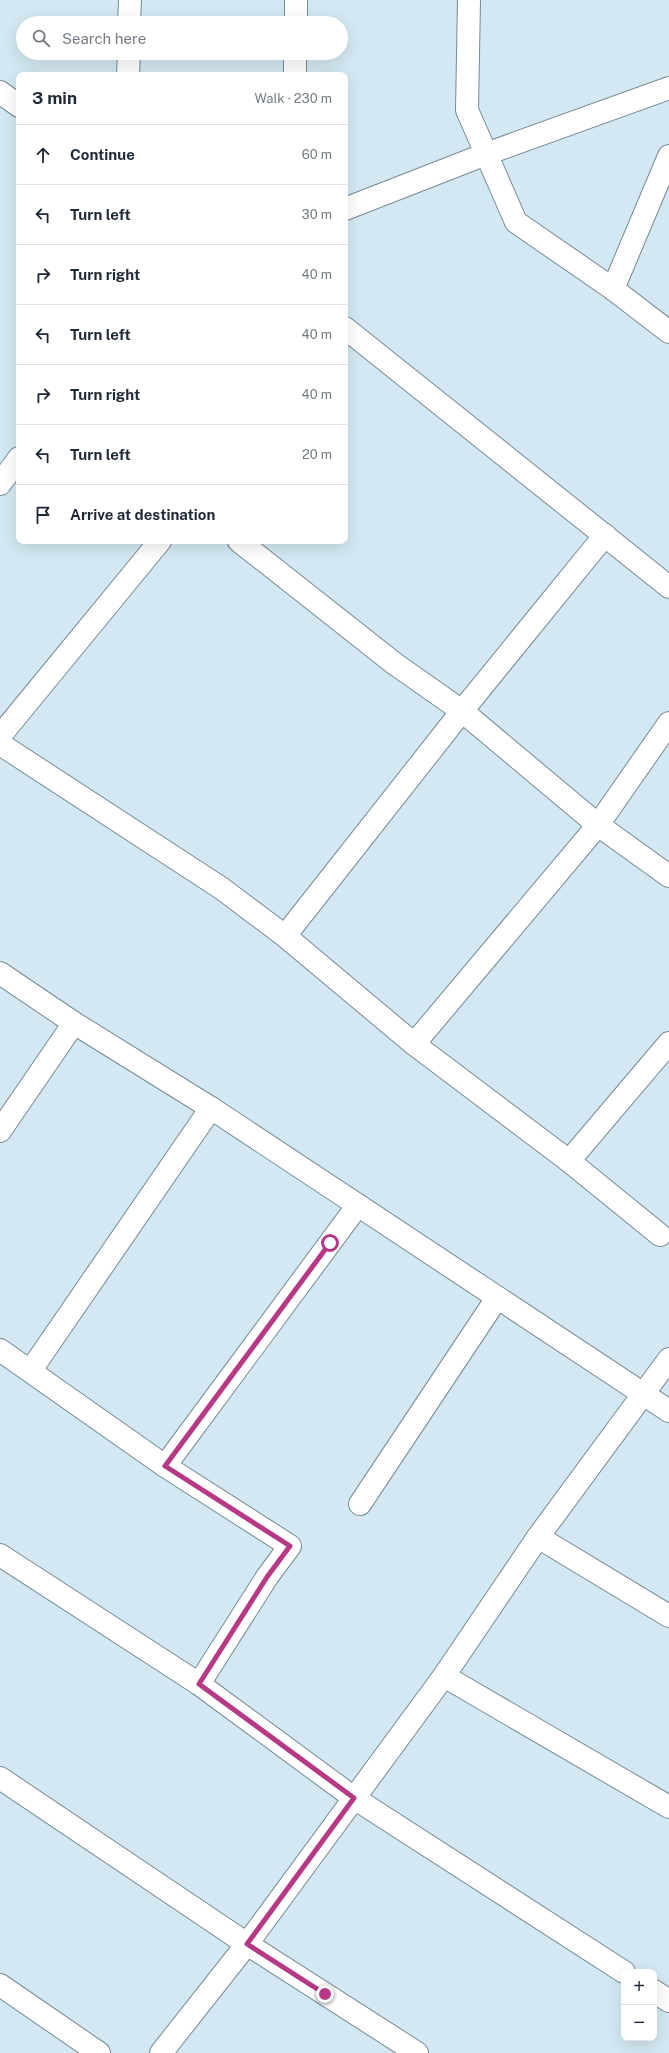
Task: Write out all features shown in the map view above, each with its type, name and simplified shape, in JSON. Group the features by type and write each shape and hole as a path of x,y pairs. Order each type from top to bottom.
{"street":[{"path":"129,16 130,0"},
{"path":"296,0 296,16"},
{"path":"469,0 467,110 516,222 613,289 669,332"},
{"path":"128,72 129,60"},
{"path":"295,60 295,72"},
{"path":"348,208 486,154 669,88"},
{"path":"0,92 16,104"},
{"path":"613,289 669,156"},
{"path":"348,330 669,586"},
{"path":"0,484 16,462"},
{"path":"285,936 462,711 605,535"},
{"path":"0,736 158,544"},
{"path":"243,544 395,664 462,711 598,825 669,876"},
{"path":"414,1044 598,825 669,723"},
{"path":"0,744 221,888 285,936 414,1044 568,1161 660,1235"},
{"path":"0,973 74,1023 211,1108 496,1298 669,1411"},
{"path":"0,1131 74,1023"},
{"path":"568,1161 669,1043"},
{"path":"31,1370 211,1108"},
{"path":"165,1466 358,1205"},
{"path":"360,1504 496,1298"},
{"path":"0,1350 31,1370 91,1416 165,1466 290,1546 267,1577 199,1684"},
{"path":"161,2053 247,1944 444,1676 538,1537 643,1393 669,1360"},
{"path":"538,1537 669,1616"},
{"path":"0,1555 199,1684 354,1798 621,1970"},
{"path":"444,1676 669,1808"},
{"path":"0,1778 247,1944 417,2053"},
{"path":"0,1985 100,2053"},
{"path":"657,1994 669,2001"}],"route":[{"path":"325,1994 247,1944 354,1798 199,1684 267,1577 290,1546 165,1466 330,1243"}]}
